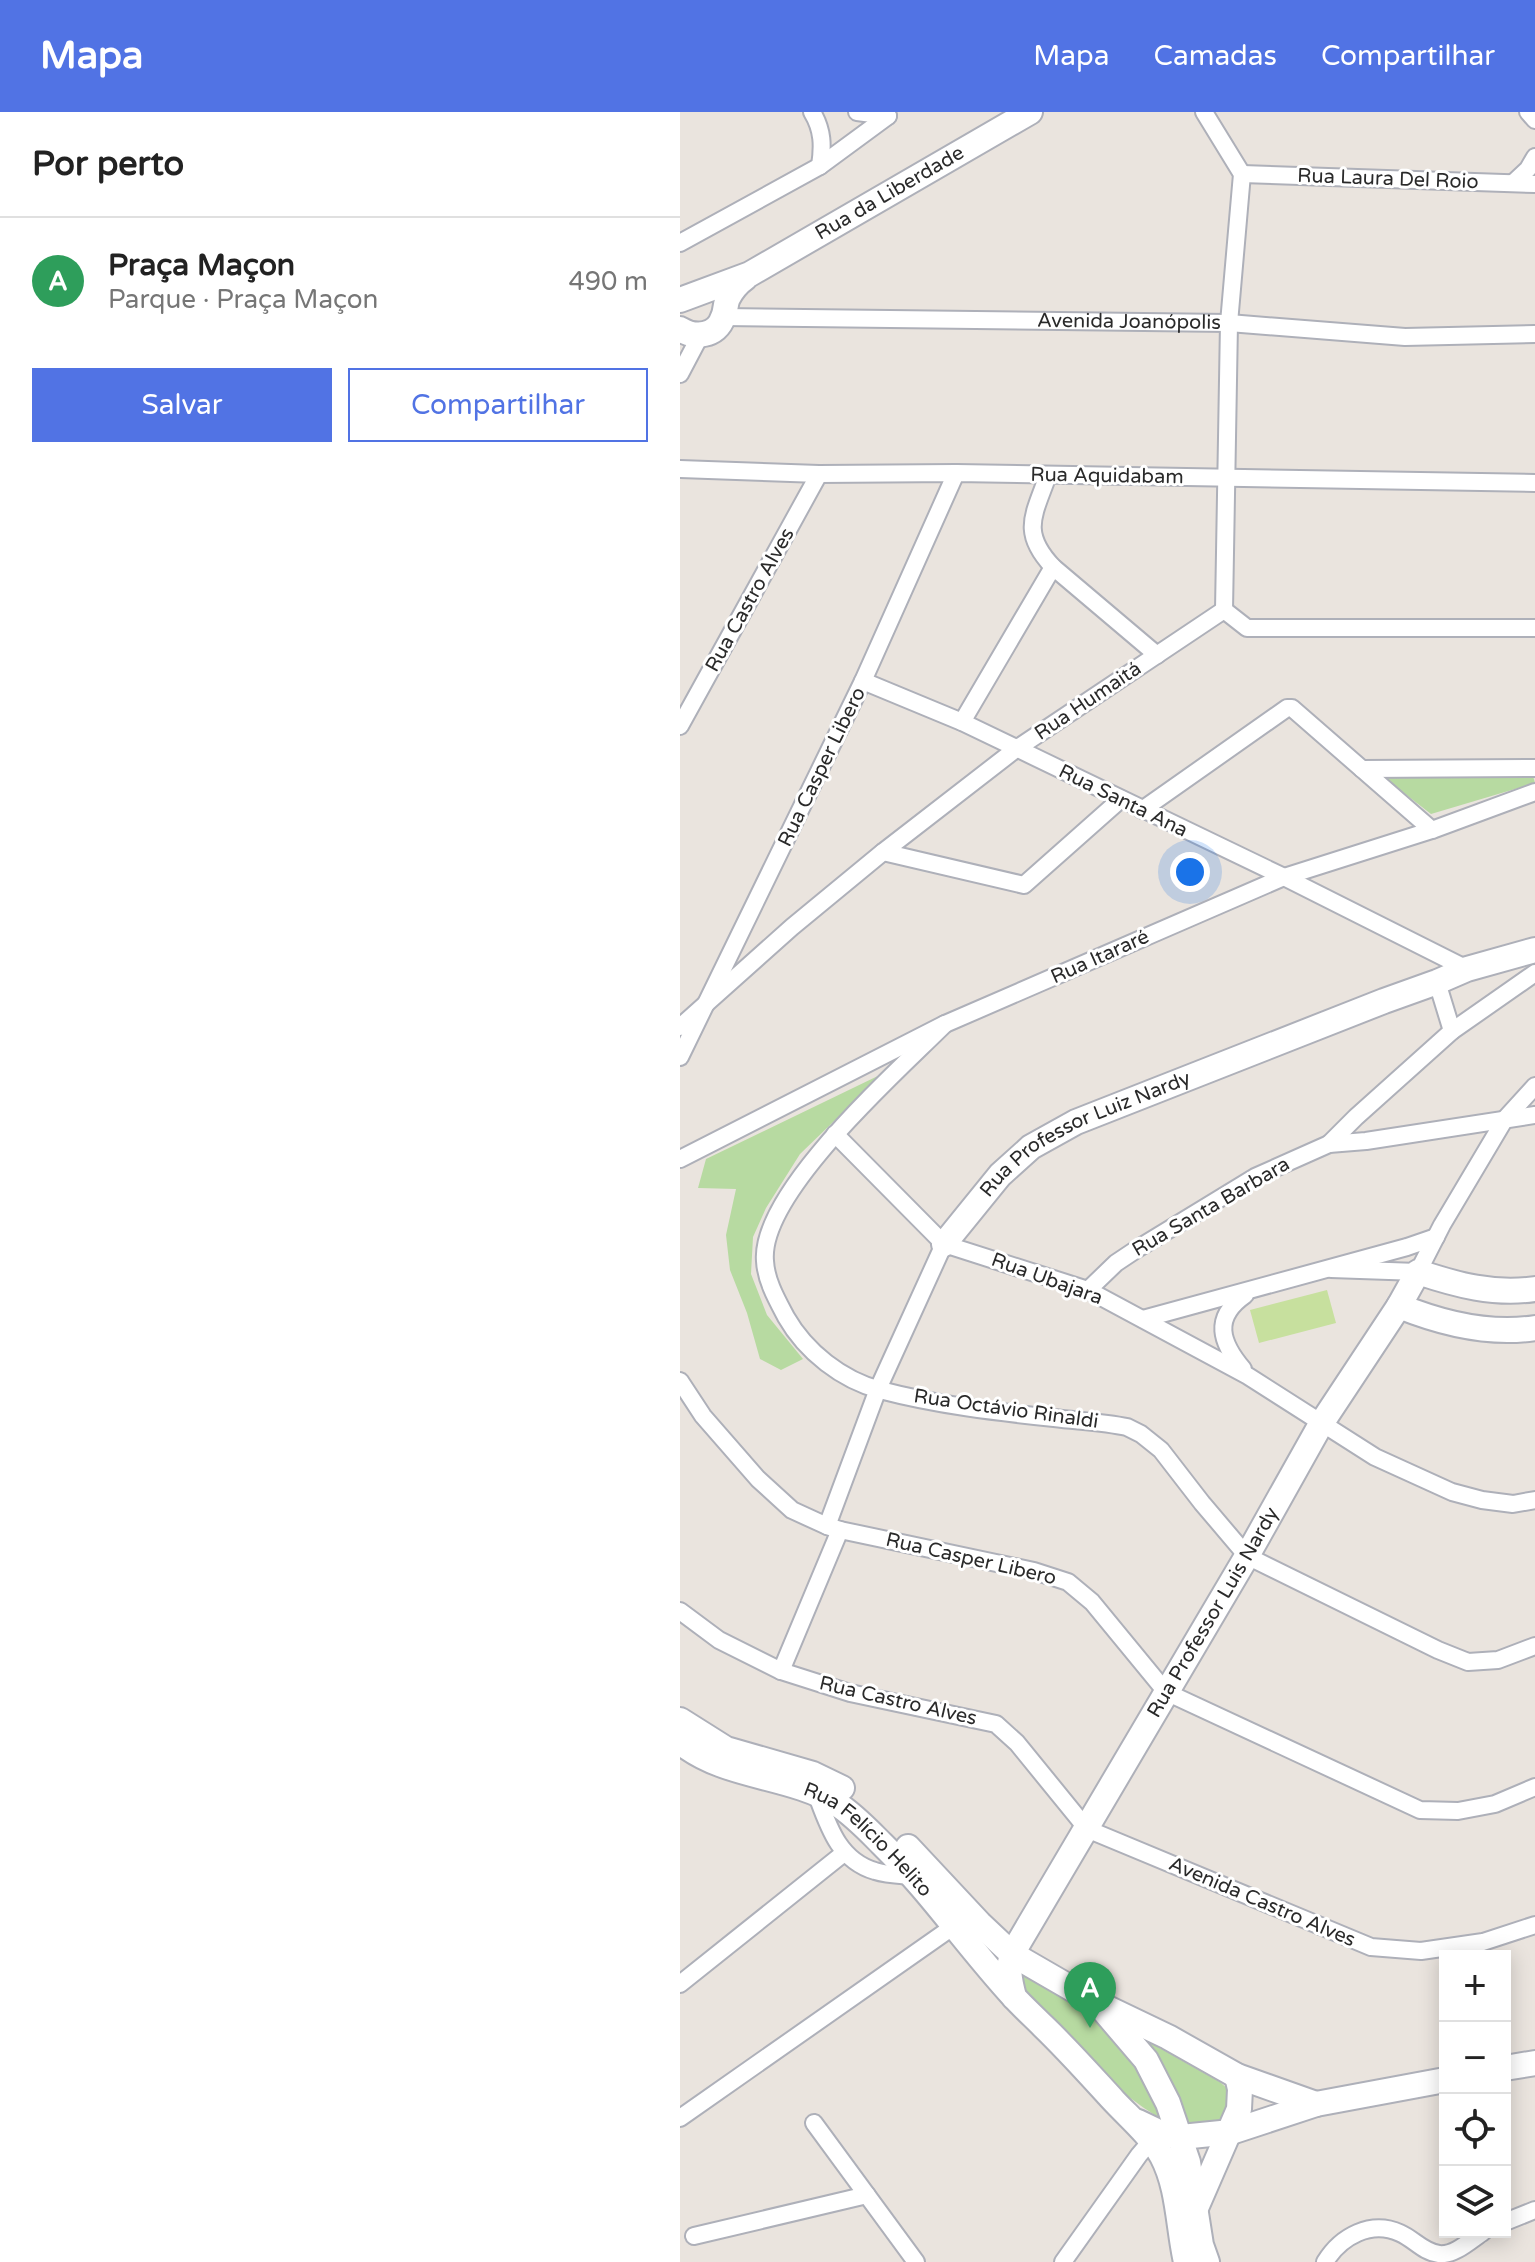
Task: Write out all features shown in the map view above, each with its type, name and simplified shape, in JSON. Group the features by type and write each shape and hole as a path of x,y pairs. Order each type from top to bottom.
{"main road":[{"name":"Rua da Liberdade","path":"750,274 1030,112"},
{"path":"687,315 718,326 728,296 750,274"},
{"path":"687,315 750,274"},
{"path":"687,315 716,294 724,313"},
{"name":"Rua Professor Luiz Nardy","path":"944,1244 1000,1175 1031,1147 1076,1122 1467,969 1535,950"},
{"path":"1418,1272 1471,1288 1514,1292 1535,1289"},
{"name":"Rua Professor Luis Nardy","path":"1012,1954 1247,1556 1321,1424 1418,1272"},
{"path":"1399,1306 1421,1315 1474,1328 1535,1328"},
{"name":"Rua Felício Helito","path":"680,1720 726,1749 813,1774 851,1794 898,1836 1012,1954 1095,2002"},
{"name":"Rua Felício Helito","path":"680,1742 725,1767 816,1793 838,1805 859,1821 913,1876 1014,1997 1132,2119 1161,2155 1170,2175 1186,2262"},
{"path":"1012,1954 1008,1975 1014,1997"},
{"path":"1095,2002 1168,2037 1237,2076 1316,2104"},
{"path":"1095,2002 1146,2060 1168,2103 1188,2162 1201,2245 1207,2262"},
{"path":"1511,2067 1535,2063"},
{"path":"1196,2208 1239,2109 1237,2076"},
{"path":"1132,2119 1161,2133 1181,2137 1231,2132 1316,2104 1439,2081"}],"street":[{"path":"812,112 818,121 823,142 820,166"},
{"path":"680,243 820,166 888,116 857,112"},
{"path":"1204,112 1242,174 1229,323 1224,610 1247,628 1535,628"},
{"path":"1528,112 1535,120"},
{"path":"1513,183 1528,169 1535,157"},
{"name":"Rua Laura Del Roio","path":"1242,174 1535,184"},
{"name":"Avenida Joanópolis","path":"724,313 1229,323 1405,337 1535,334"},
{"path":"680,374 687,315"},
{"name":"Rua Aquidabam","path":"680,469 819,474 956,473 1535,483"},
{"name":"Rua Casper Libero","path":"680,1057 863,681 956,473"},
{"name":"Rua Castro Alves","path":"680,726 819,474"},
{"path":"1048,475 1032,519 1033,538 1040,554 1157,655"},
{"path":"962,722 1053,567"},
{"name":"Rua Humaitá","path":"680,1027 883,852 1016,749 1224,610"},
{"name":"Rua Santa Ana","path":"863,681 962,722 1467,969"},
{"path":"1142,810 1287,708 1296,709 1432,830"},
{"path":"1362,769 1535,768"},
{"name":"Rua Itararé","path":"680,1159 945,1024 1284,877 1432,830 1535,792"},
{"path":"883,852 1024,885 1121,799"},
{"path":"1329,1144 1452,1031 1535,973"},
{"path":"1437,982 1452,1031"},
{"name":"Rua Octávio Rinaldi","path":"945,1024 835,1134 782,1203 768,1233 764,1261 773,1294 793,1329 814,1354 839,1372 878,1389 979,1410 1127,1427 1161,1450 1247,1556 1468,1662 1498,1660 1535,1646"},
{"path":"1331,1269 1418,1272 1505,1119 1535,1086"},
{"name":"Rua Santa Barbara","path":"1088,1290 1116,1263 1255,1177 1329,1144 1535,1115"},
{"name":"Rua Ubajara","path":"835,1134 944,1244 1088,1290 1248,1376 1375,1457 1452,1492 1513,1504 1535,1500"},
{"path":"1143,1319 1331,1269 1436,1237"},
{"name":"Rua Professor Luiz Nardy","path":"781,1671 834,1528 878,1389 944,1244"},
{"path":"1248,1376 1228,1352 1223,1321 1232,1304 1252,1290"},
{"name":"Rua Casper Libero","path":"680,1381 703,1416 758,1479 792,1510 834,1528 1034,1571 1068,1582 1092,1602 1166,1692 1420,1810 1458,1811 1495,1804 1535,1787"},
{"name":"Rua Castro Alves","path":"680,1611 719,1640 781,1671 850,1693 996,1724 1017,1743 1087,1829"},
{"path":"816,1793 834,1839 844,1853 876,1872 913,1876"},
{"name":"Avenida Castro Alves","path":"1087,1829 1371,1947 1421,1951 1483,1942 1535,1925"},
{"path":"680,1984 844,1853"},
{"path":"680,2118 954,1926"},
{"path":"814,2123 916,2262"},
{"path":"1063,2262 1151,2141"},
{"path":"694,2236 867,2195"},
{"path":"1511,2220 1535,2210"},
{"path":"1325,2262 1352,2235 1375,2227 1400,2233 1425,2250 1441,2255 1457,2250 1474,2238"}],"green space":[{"path":"1382,776 1533,776 1535,783 1431,814"},
{"path":"884,1073 800,1154 766,1208 753,1237 751,1274 767,1315 803,1359 781,1370 760,1359 730,1270 726,1235 736,1189 698,1188 706,1159"},
{"path":"1327,1290 1336,1323 1259,1343 1250,1310"},
{"path":"1020,1969 1220,2082 1231,2092 1230,2117 1219,2122 1190,2125 1158,2117 1144,2108 1118,2089 1023,1994"}],"place":[{"name":"Praça Maçon","path":"1090,2028"}]}
